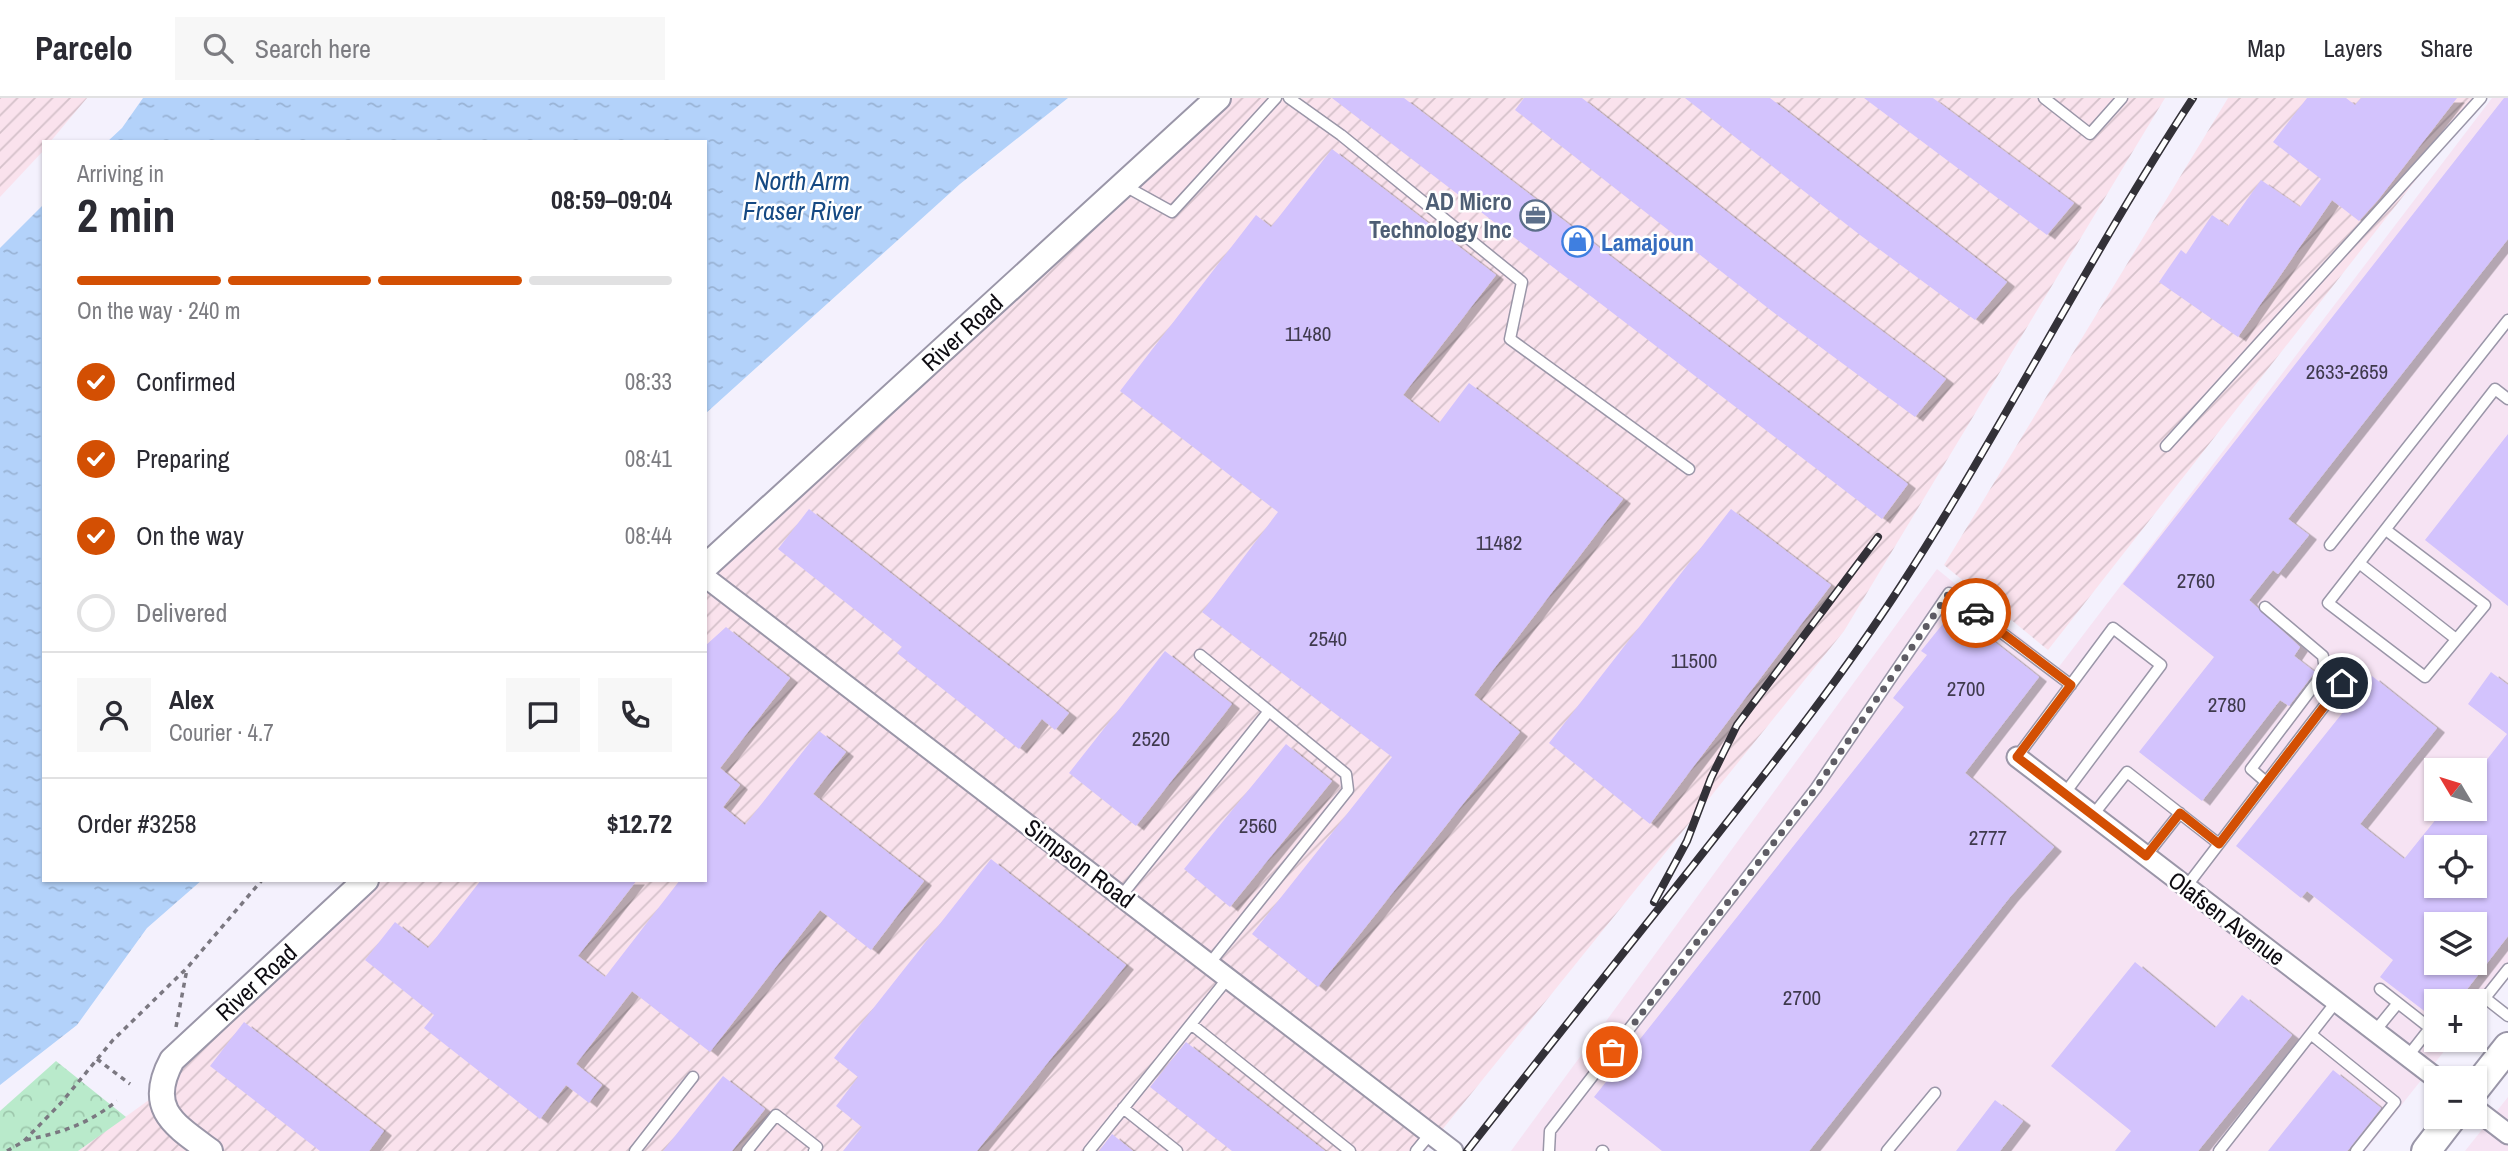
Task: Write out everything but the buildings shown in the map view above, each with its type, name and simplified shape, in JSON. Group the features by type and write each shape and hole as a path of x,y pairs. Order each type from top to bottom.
{"main road":[{"path":"2487,1074 2508,1047"},
{"path":"2426,1151 2443,1129"}],"street":[{"name":"River Road","path":"707,565 1218,98"},
{"name":"Simpson Road","path":"707,578 1452,1151"},
{"name":"Olafsen Avenue","path":"2017,757 2424,1069"},
{"name":"River Road","path":"210,1151 173,1122 162,1103 162,1078 172,1060 364,882"},
{"path":"2487,1118 2508,1134"}],"lane":[{"path":"1124,186 1172,212 1276,98"},
{"path":"1289,98 1341,135 1522,282 1510,339 1689,469"},
{"path":"2044,98 2090,134 2122,98"},
{"path":"2166,446 2481,98"},
{"path":"2330,545 2508,320"},
{"path":"2386,530 2484,605 2425,677 2328,603 2496,390 2508,399"},
{"path":"2359,563 2456,639"},
{"path":"1549,1151 1550,1131 1816,788 1949,593 2071,685"},
{"path":"2265,607 2323,656 2325,671 2251,769 2266,782"},
{"path":"2017,757 2113,628 2161,665 2064,793"},
{"path":"1200,655 1346,774 1348,790 1210,963"},
{"path":"2186,887 2342,683"},
{"path":"1122,895 1269,710"},
{"path":"2094,816 2127,772 2219,844"},
{"path":"2146,856 2180,813"},
{"path":"2487,995 2508,969"},
{"path":"1089,1151 1228,977"},
{"path":"2380,989 2424,1023"},
{"path":"2487,1000 2508,1016"},
{"path":"2219,1151 2336,1002"},
{"path":"2375,1031 2398,1003"},
{"path":"1191,1024 1350,1151"},
{"path":"2312,1035 2395,1101 2356,1151"},
{"path":"2408,1056 2424,1039"},
{"path":"635,1151 693,1077"},
{"path":"1887,1151 1936,1093"},
{"path":"1123,1108 1177,1151"},
{"path":"747,1151 776,1115 817,1147 814,1151"},
{"path":"1416,1151 1430,1134"}],"path":[{"path":"24,1141 113,1040 187,968 260,882"},
{"path":"178,1011 187,968"},
{"path":"97,1059 130,1084"},
{"path":"7,1151 24,1141 95,1118 117,1101"}],"shaded area":[{"path":"0,98 87,98 52,140 42,140 42,152 0,197"},
{"path":"1218,98 2165,98 1844,631 1425,1151 78,1151 160,1092 162,1078 364,882 707,882 707,565"},
{"path":"2228,98 2480,98 2048,650 1944,565"},
{"path":"2492,98 2508,98 2508,970 2487,997 2487,989 2424,989 2424,1052 2443,1052 2432,1066 2424,1066 2424,1077 2365,1151 1511,1151 1937,569 2058,668"},
{"path":"2508,1097 2508,1151 2465,1151 2483,1129 2487,1129 2487,1123"}],"green space":[{"path":"56,1061 126,1117 78,1151 0,1151 0,1111"}],"water":[{"name":"North Arm Fraser River","path":"143,98 1068,98 960,184 707,412 707,140 109,140 122,128"},
{"path":"42,206 42,882 200,882 147,928 77,1025 0,1085 0,248"}],"railway":[{"path":"1467,1151 1773,763 1878,621 1940,524 2118,218 2193,98"},
{"path":"1654,902 1687,841 1711,778 1737,725 1878,537"}],"way so far":[{"path":"1612,1052 1816,788 1949,593 1976,613"}],"place":[{"name":"AD Micro Technology Inc","path":"1535,215"},
{"name":"Lamajoun","path":"1578,242"}],"route":[{"path":"1976,613 2071,685 2017,757 2146,856 2180,813 2219,844 2342,683"}]}
